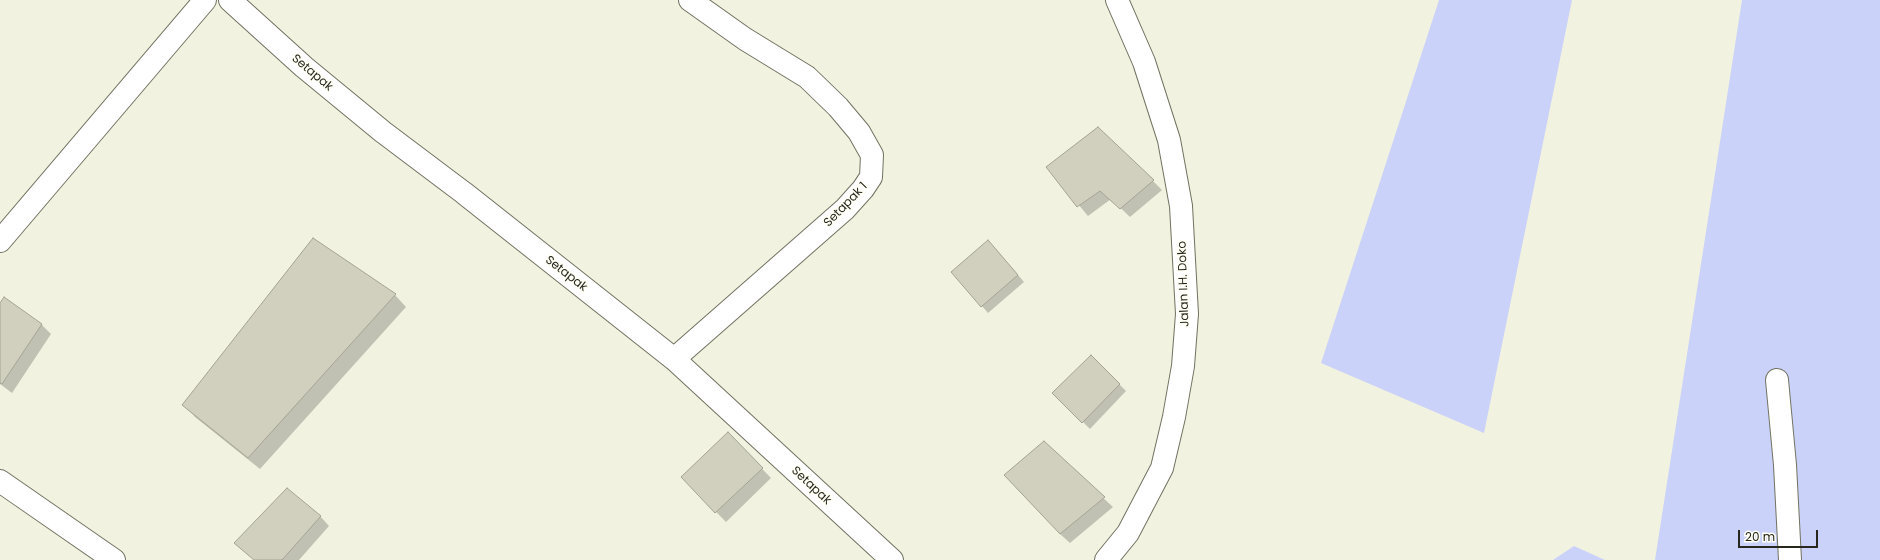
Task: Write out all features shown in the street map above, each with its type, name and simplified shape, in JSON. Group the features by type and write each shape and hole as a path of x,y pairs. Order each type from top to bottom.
{"street":[{"path":"0,241 205,0"},
{"name":"Setapak","path":"230,0 304,66 383,132 464,193 674,359 892,560"},
{"name":"Setapak 1","path":"674,359 845,209 863,189 871,177 872,155 859,132 838,107 808,77 745,39 690,0"},
{"name":"Jalan I.H. Doko","path":"1106,560 1128,533 1162,468 1174,417 1183,366 1186,314 1181,206 1169,140 1144,62 1116,0"},
{"path":"1777,380 1785,465 1790,560"},
{"path":"0,481 114,560"}],"shaded area":[{"path":"1439,0 1572,0 1484,433 1321,363"},
{"path":"1742,0 1880,0 1880,560 1655,560"},
{"path":"1574,546 1605,560 1553,560"}],"building":[{"path":"1098,127 1154,180 1120,209 1100,191 1077,207 1046,167"},
{"path":"313,238 396,294 248,458 182,405"},
{"path":"988,240 1018,275 981,307 951,272"},
{"path":"4,297 42,324 2,384 0,383 0,303"},
{"path":"1091,355 1120,384 1082,423 1052,393"},
{"path":"728,432 763,468 715,513 681,477"},
{"path":"1044,441 1105,497 1060,534 1004,475"},
{"path":"287,488 321,516 282,560 254,560 234,543"}]}
